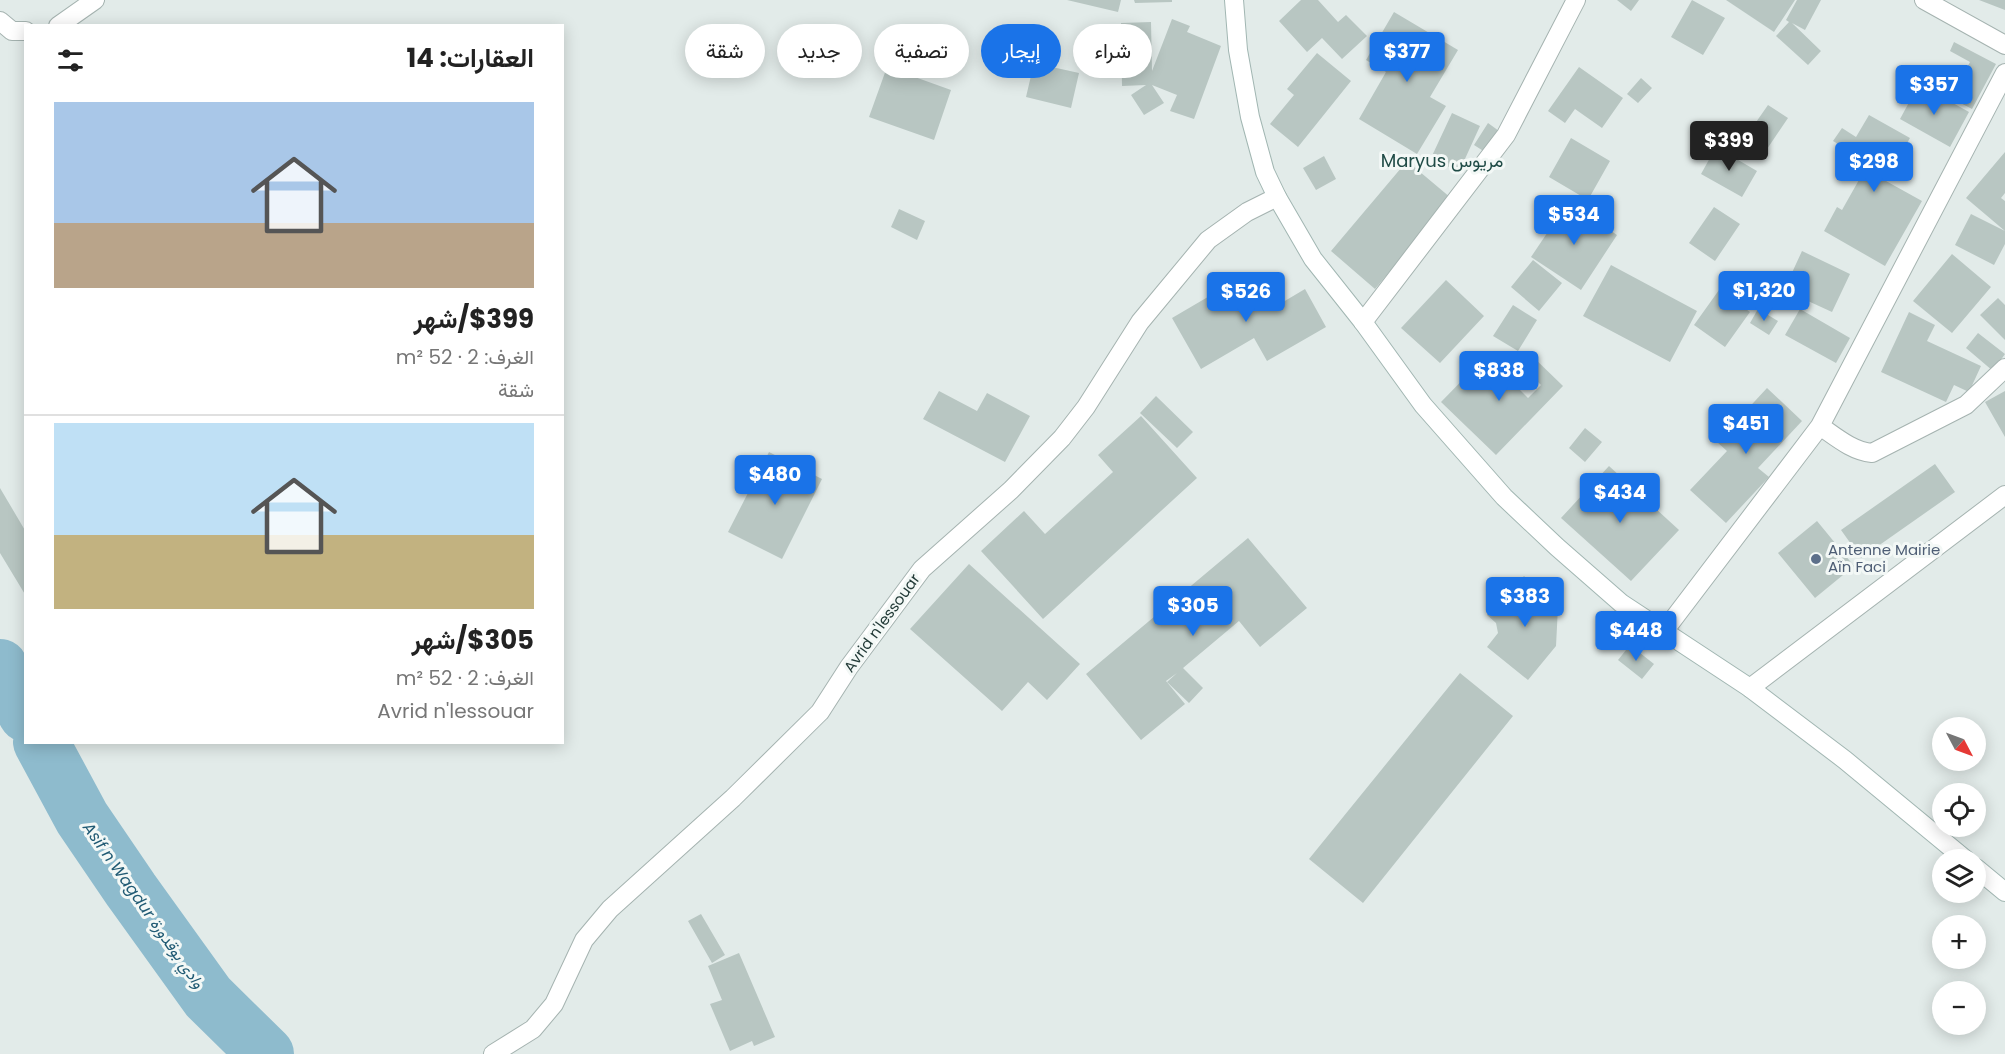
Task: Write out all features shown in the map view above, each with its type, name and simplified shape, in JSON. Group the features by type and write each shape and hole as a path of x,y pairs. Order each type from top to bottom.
{"street":[{"path":"61,24 95,0"},
{"path":"1234,0 1238,50 1250,117 1265,172 1276,197 1313,259 1363,322 1423,405 1504,497 1557,548 1615,597 1750,688 1845,760 1953,849"},
{"path":"1363,322 1506,135 1576,0"},
{"path":"1924,0 2005,45"},
{"path":"0,21 12,31 24,31"},
{"path":"1665,630 1820,426 2005,74"},
{"name":"Avrid n'lessouar","path":"493,1054 533,1029 555,1004 584,940 610,909 733,798 820,712 849,667 922,569 1011,490 1062,438 1086,407 1140,322 1208,240 1247,212 1276,197"},
{"path":"1820,426 1849,445 1863,452 1872,453 1966,405 2005,368"},
{"path":"1750,688 2005,495"},
{"path":"1986,876 2005,892"}],"building":[{"path":"1067,0 1121,0 1118,12"},
{"path":"1134,0 1172,0 1172,2 1135,3"},
{"path":"1301,0 1318,0 1338,22 1346,15 1367,36 1342,59 1322,38 1307,52 1279,21"},
{"path":"1617,0 1639,0 1631,11"},
{"path":"1692,0 1725,18 1703,55 1671,37"},
{"path":"1726,0 1795,0 1774,32"},
{"path":"1797,0 1821,0 1805,30 1792,23 1821,51 1808,65 1776,36 1789,22 1786,20"},
{"path":"1979,0 2005,0 2005,10"},
{"path":"1394,12 1458,50 1430,97 1446,106 1417,154 1359,119 1386,72 1366,60"},
{"path":"1172,19 1190,26 1187,32 1221,46 1194,119 1170,111 1177,95 1152,85 1164,103 1144,115 1131,95 1146,85 1122,86 1122,78 1152,78 1152,71"},
{"path":"1151,22 1151,24 1121,24 1121,23"},
{"path":"1954,42 1996,64 1972,109 1951,98 1970,62 1950,51"},
{"path":"1317,53 1351,81 1298,147 1270,124 1294,95 1287,89"},
{"path":"1579,67 1623,98 1602,128 1575,109 1565,123 1548,111"},
{"path":"1061,69 1073,72 1073,78 1078,78 1071,108 1026,97 1030,78 1061,78"},
{"path":"883,78 918,78 951,90 934,140 869,117"},
{"path":"1641,78 1652,88 1638,103 1627,94"},
{"path":"1919,84 1969,112 1950,147 1900,119"},
{"path":"1768,105 1788,118 1765,152 1745,138"},
{"path":"1452,113 1480,126 1459,172 1431,158"},
{"path":"1869,115 1910,138 1886,181 1922,201 1885,266 1824,231 1837,207 1842,210 1864,171 1844,159 1848,150 1833,141 1842,128 1856,137"},
{"path":"1488,123 1499,131 1485,152 1474,145"},
{"path":"1571,138 1610,161 1588,200 1549,177"},
{"path":"1716,147 1757,171 1742,197 1701,174"},
{"path":"2005,152 2005,193 2001,198 2005,201 2005,231 1966,198"},
{"path":"1324,156 1336,179 1316,190 1303,168"},
{"path":"1407,161 1451,198 1375,289 1331,251"},
{"path":"1568,202 1617,235 1581,290 1531,257"},
{"path":"1714,207 1740,224 1715,261 1689,243"},
{"path":"899,209 925,221 917,240 891,227"},
{"path":"1971,214 2005,231 2005,244 1994,265 1955,245"},
{"path":"1802,251 1850,274 1832,312 1784,290"},
{"path":"1952,254 1991,287 1952,333 1913,301"},
{"path":"1533,260 1562,283 1539,311 1511,287"},
{"path":"1611,265 1697,311 1670,362 1583,316"},
{"path":"1247,274 1268,311 1305,289 1326,327 1267,361 1254,338 1201,369 1172,318"},
{"path":"1446,280 1484,316 1440,363 1401,328"},
{"path":"1719,290 1750,312 1725,347 1694,325"},
{"path":"1998,298 2005,305 2005,340 1980,315"},
{"path":"1513,305 1537,320 1518,351 1493,336"},
{"path":"1758,309 1778,321 1769,335 1750,323"},
{"path":"1800,309 1850,338 1836,363 1785,335"},
{"path":"1909,312 1935,325 1927,341 1981,366 1969,392 1954,385 1946,402 1881,372"},
{"path":"1978,333 2005,354 1993,371 1966,348"},
{"path":"1530,354 1563,386 1496,455 1441,402 1486,356 1528,398 1541,385 1520,364"},
{"path":"1506,355 1525,373 1515,383 1496,365"},
{"path":"1767,388 1802,421 1758,468 1769,477 1726,523 1690,490 1727,451 1717,442"},
{"path":"939,391 977,411 987,393 1030,416 1005,462 923,419"},
{"path":"2005,391 2005,437 1985,402"},
{"path":"1156,396 1193,432 1177,448 1140,413"},
{"path":"1141,416 1197,478 1043,619 981,551 1024,511 1045,534 1113,472 1098,455"},
{"path":"1585,428 1602,442 1585,462 1569,448"},
{"path":"769,452 822,479 782,559 728,532"},
{"path":"1935,464 1955,492 1861,558 1841,530"},
{"path":"1609,466 1679,530 1631,581 1561,518"},
{"path":"0,488 24,529 24,593 0,553"},
{"name":"Antenne Mairie Aïn Faci","path":"1817,521 1854,566 1815,598 1778,553"},
{"path":"1248,538 1307,608 1260,647 1239,621 1183,668 1203,688 1189,703 1167,682 1177,673 1166,681 1185,704 1141,740 1086,674"},
{"path":"969,564 1080,664 1047,700 1028,682 1002,711 910,629"},
{"path":"1524,576 1558,607 1556,646 1528,680 1487,647 1498,633 1496,623 1487,615"},
{"path":"1630,645 1654,664 1642,679 1618,660"},
{"path":"1460,673 1513,716 1363,903 1309,859"},
{"path":"701,914 725,955 712,963 688,921"},
{"path":"739,953 775,1037 754,1046 752,1041 730,1051 710,1004 722,1000 708,966"}],"waterway":[{"name":"Asif n Wagdur وادي بوقدورة","path":"0,667 24,710"},
{"name":"Asif n Wagdur وادي بوقدورة","path":"42,744 82,818 208,997 266,1054"}],"place":[{"name":"Antenne Mairie Aïn Faci","path":"1816,559"}],"district":[{"name":"Maryus مريوس","path":"1442,161"}]}
